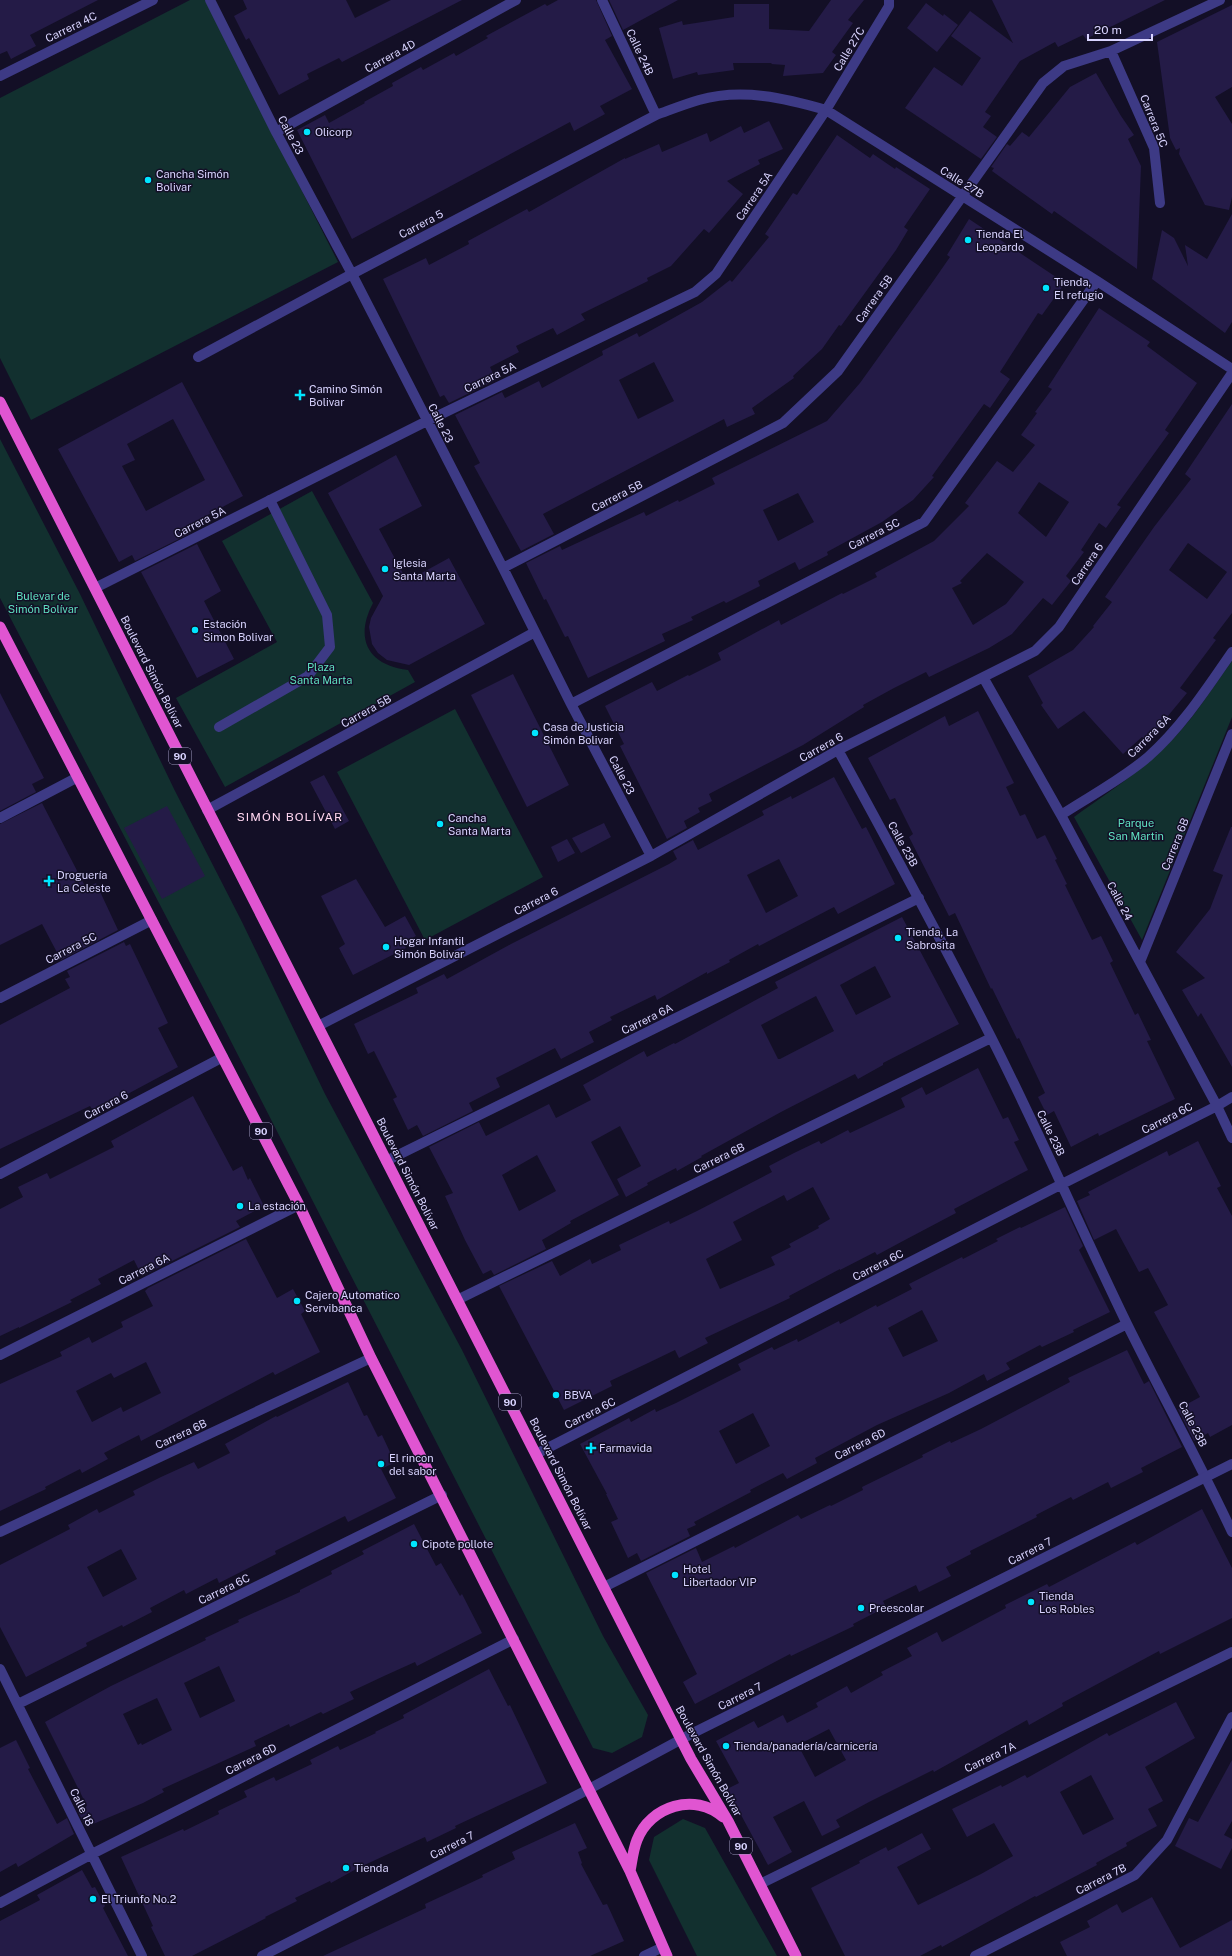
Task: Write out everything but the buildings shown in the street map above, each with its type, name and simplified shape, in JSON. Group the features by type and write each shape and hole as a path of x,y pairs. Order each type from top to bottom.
{"highway":[{"name":"Boulevard Simón Bolívar","path":"0,402 681,1739 728,1821 796,1956"},
{"name":"90","path":"0,626 3,641 78,777 299,1205 371,1358 442,1495 630,1871 665,1951"},
{"path":"630,1871 637,1840 648,1822 660,1812 683,1803 701,1805 715,1810 728,1821"}],"street":[{"name":"Carrera 4C","path":"0,76 153,0"},
{"name":"Calle 23","path":"210,0 276,132 352,274 503,568 570,704 651,856"},
{"name":"Carrera 4D","path":"276,132 516,0"},
{"name":"Calle 24B","path":"602,0 656,115"},
{"name":"Calle 27C","path":"826,110 889,6 889,0"},
{"name":"Carrera 5B","path":"503,568 783,423 838,371 1043,83 1064,66 1111,50 1220,0"},
{"name":"Carrera 5C","path":"1111,50 1154,148 1160,203"},
{"name":"Calle 27B","path":"656,115 701,100 742,94 784,98 826,110 1097,281 1232,369"},
{"name":"Carrera 5A","path":"95,588 427,421 695,292 716,274 826,110"},
{"name":"Carrera 5","path":"198,357 352,274 656,115"},
{"name":"Carrera 5C","path":"570,704 924,522 1097,281"},
{"name":"Carrera 6","path":"318,1026 651,856 838,750 1035,651 1059,627 1232,373"},
{"path":"219,727 308,676 330,647 327,615 270,500"},
{"name":"Carrera 5B","path":"207,810 535,632"},
{"name":"Carrera 6A","path":"1061,815 1125,775 1169,736 1203,694 1232,652"},
{"name":"Calle 24","path":"983,677 1061,815 1217,1106 1232,1138"},
{"name":"Carrera 6B","path":"1140,962 1232,734"},
{"name":"Calle 23B","path":"838,750 919,898 991,1038 1062,1184 1127,1324 1206,1476 1232,1532"},
{"path":"0,818 78,777"},
{"name":"Carrera 6A","path":"386,1161 919,898"},
{"name":"Carrera 5C","path":"0,998 152,920"},
{"name":"Carrera 6B","path":"458,1300 991,1038"},
{"name":"Carrera 6","path":"0,1174 223,1057"},
{"name":"Carrera 6C","path":"536,1454 1232,1097"},
{"name":"Carrera 6A","path":"0,1355 299,1205"},
{"name":"Carrera 6D","path":"604,1587 1127,1324"},
{"name":"Carrera 6B","path":"0,1532 371,1358"},
{"name":"Carrera 7","path":"262,1956 589,1789 681,1739 1232,1464"},
{"name":"Carrera 6C","path":"18,1704 442,1495"},
{"name":"Carrera 6D","path":"0,1903 92,1854 514,1638"},
{"name":"Carrera 7A","path":"760,1884 1232,1652"},
{"name":"Calle 18","path":"0,1669 3,1682 18,1704 142,1956"},
{"name":"Carrera 7B","path":"975,1956 1135,1875 1167,1840 1232,1717"},
{"path":"644,1956 665,1951"}],"green space":[{"name":"Cancha Simón Bolivar","path":"190,0 205,0 338,262 31,420 0,358 0,98"},
{"name":"Bulevar de Simón Bolívar","path":"0,439 80,594 175,791 242,922 325,1094 462,1350 603,1636 648,1715 642,1737 612,1753 593,1748 220,1020 0,598"},
{"name":"Plaza Santa Marta","path":"312,491 373,603 367,616 365,628 365,639 368,648 374,656 383,662 394,667 408,670 415,682 225,787 176,698 277,642 222,541"},
{"name":"Parque San Martin","path":"1232,661 1232,717 1142,940 1074,817 1154,758 1192,717"},
{"name":"Cancha Santa Marta","path":"455,709 543,877 425,940 337,772"},
{"path":"683,1819 705,1828 777,1956 697,1956 649,1860 654,1837"}],"place":[{"name":"Olicorp","path":"307,132"},
{"name":"Cancha Simón Bolivar","path":"148,180"},
{"name":"Tienda El Leopardo","path":"968,240"},
{"name":"Tienda, El refugio","path":"1046,288"},
{"name":"Camino Simón Bolivar","path":"300,395"},
{"name":"Iglesia Santa Marta","path":"385,569"},
{"name":"Estación Simon Bolivar","path":"195,630"},
{"name":"Casa de Justicia Simón Bolivar","path":"535,733"},
{"name":"Cancha Santa Marta","path":"440,824"},
{"name":"Droguería La Celeste","path":"49,881"},
{"name":"Tienda, La Sabrosita","path":"898,938"},
{"name":"Hogar Infantil Simón Bolivar","path":"386,947"},
{"name":"La estación","path":"240,1206"},
{"name":"Cajero Automatico Servibanca","path":"297,1301"},
{"name":"BBVA","path":"556,1395"},
{"name":"Farmavida","path":"591,1448"},
{"name":"El rincon del sabor","path":"381,1464"},
{"name":"Cipote pollote","path":"414,1544"},
{"name":"Hotel Libertador VIP","path":"675,1575"},
{"name":"Tienda Los Robles","path":"1031,1602"},
{"name":"Preescolar","path":"861,1608"},
{"name":"Tienda/panadería/carnicería","path":"726,1746"},
{"name":"Tienda","path":"346,1868"},
{"name":"El Triunfo No.2","path":"93,1899"}],"district":[{"name":"SIMÓN BOLÍVAR","path":"290,817"}]}
